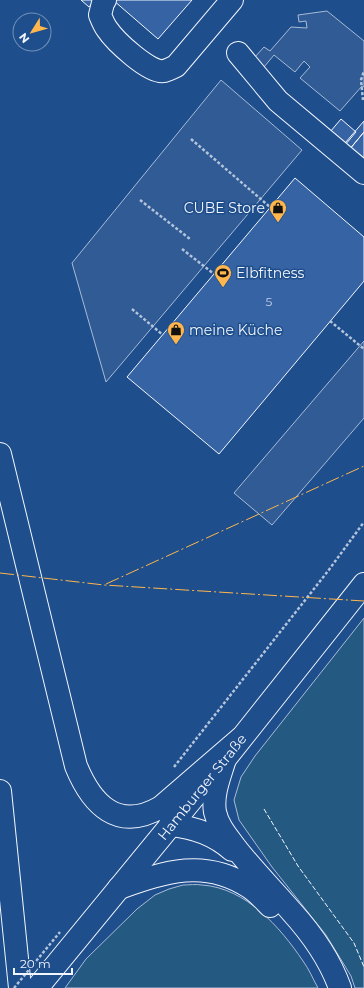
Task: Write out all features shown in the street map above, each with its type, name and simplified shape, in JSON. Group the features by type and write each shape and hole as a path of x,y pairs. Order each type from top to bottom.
{"main road":[{"path":"105,0 100,15 106,29 136,58 154,70 164,71 176,66 232,0"},
{"path":"238,53 278,101 364,173"},
{"path":"0,454 76,766 87,789 95,799 109,812 117,815 134,816 148,813 161,806 241,738"},
{"name":"Hamburger Straße","path":"37,988 225,759 364,584"},
{"path":"225,759 216,789 215,811 217,819 225,833 248,864 292,912 316,941 338,981 340,988"},
{"path":"0,792 20,988"},
{"path":"170,825 190,827 214,837 225,844 248,864"},
{"path":"119,888 154,875 177,870 205,870 230,877 250,888 285,919 307,946 330,988"}],"path":[{"path":"363,100 361,80 364,71"},
{"path":"191,139 270,207"},
{"path":"140,200 190,239"},
{"path":"182,248 214,274"},
{"path":"132,309 163,334"},
{"path":"330,321 364,349"},
{"path":"172,769 323,577 364,522"},
{"path":"14,988 60,932"}],"shaded area":[{"path":"327,11 364,41 364,87 362,86 340,111 300,78 310,67 304,61 295,72 274,55 264,67 254,58 264,47 270,51 291,27 307,28 306,21 299,22 298,15"},
{"path":"221,80 302,150 106,382 72,263"},
{"path":"364,341 364,418 272,525 234,493"},
{"path":"364,618 364,988 355,988 351,976 326,935 272,867 239,820 234,800 241,777 255,756"},
{"path":"183,885 200,885 218,888 233,893 247,901 260,911 284,935 307,967 318,988 65,988 86,959 137,909 155,895"}],"building":[{"path":"81,0 95,0 89,7"},
{"path":"113,0 192,0 158,39"},
{"path":"341,119 356,132 345,145 330,132"},
{"path":"364,121 364,132 349,150 339,150"},
{"path":"364,132 364,162 349,150"},
{"path":"295,178 364,237 364,281 219,454 127,377"}],"fence":[{"path":"264,809 298,866 354,943 364,967"}],"power":[{"path":"106,584 364,466"},
{"path":"0,573 104,585 364,601"}],"place":[{"name":"CUBE Store","path":"278,223"},
{"name":"Elbfitness","path":"223,288"},
{"name":"meine Küche","path":"176,345"}]}
